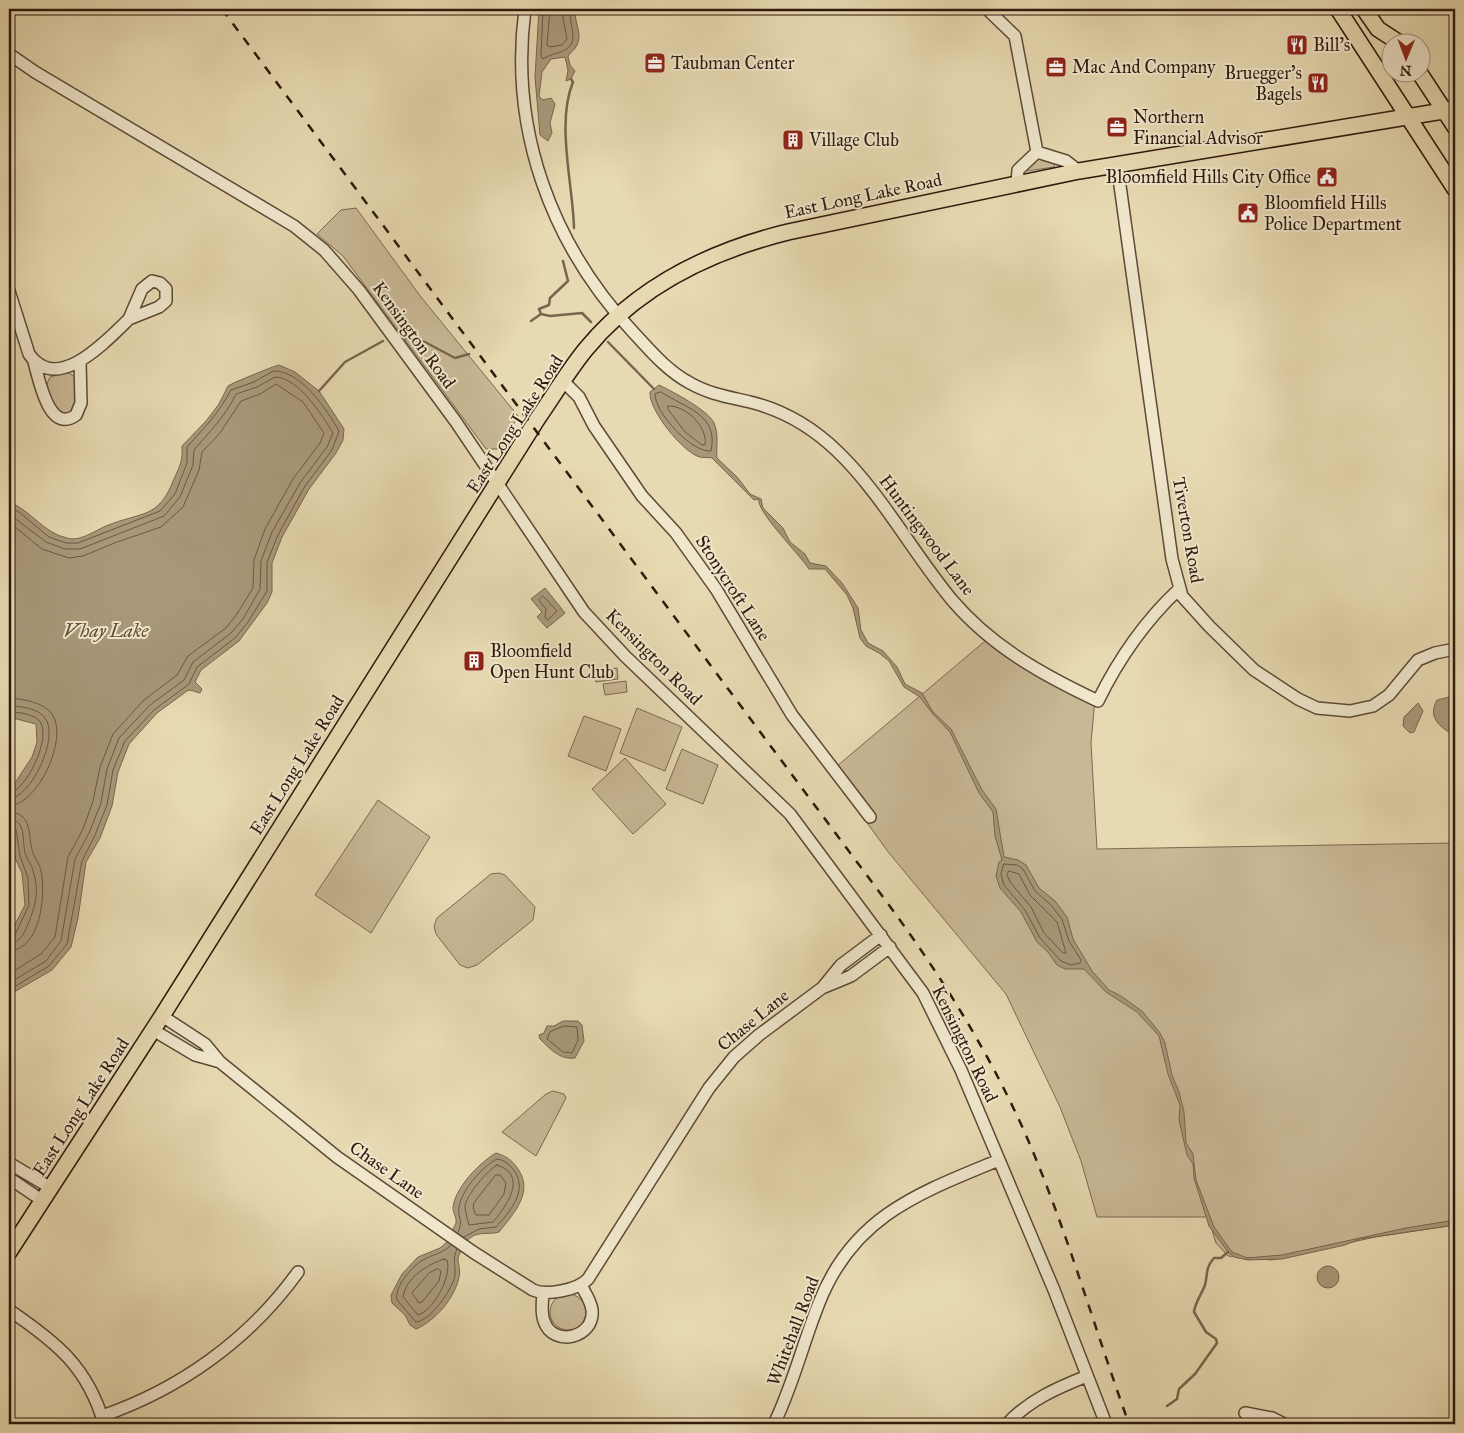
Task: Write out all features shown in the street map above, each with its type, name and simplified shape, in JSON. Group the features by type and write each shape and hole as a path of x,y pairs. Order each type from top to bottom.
{"main road":[{"path":"1338,9 1455,189"},
{"path":"1364,9 1378,28 1384,32"},
{"path":"1376,9 1391,32"},
{"path":"1427,82 1450,110 1455,127"},
{"name":"East Long Lake Road","path":"9,1252 162,1016 563,381 586,350 619,316 659,285 684,270 746,243 836,221 1079,171 1450,110"}],"street":[{"path":"525,9 521,46 522,87 529,138 538,172 565,238 584,270 619,316"},
{"path":"987,9 1015,36 1036,152"},
{"name":"Kensington Road","path":"9,54 35,72 294,226 313,240 335,261 359,290 456,422 584,612 624,656 790,814 890,947 935,1015 999,1160 1106,1424"},
{"path":"1036,152 1066,161 1079,171"},
{"path":"1017,183 1018,170 1036,152"},
{"name":"Tiverton Road","path":"1117,164 1168,530 1179,589 1197,613 1254,670 1298,699 1323,709 1350,711 1373,706 1389,695 1418,660 1435,653 1455,649"},
{"path":"9,291 28,354 34,362 51,410 59,418 68,419 76,415 81,403 80,361"},
{"name":"Huntingwood Lane","path":"619,316 661,362 688,382 710,392 780,412 820,436 860,477 952,600 975,624 1027,664 1098,701 1142,630 1161,605 1179,589"},
{"path":"34,362 40,366 55,369 80,361 130,319"},
{"name":"Stonycroft Lane","path":"563,381 579,397 594,426 642,496 676,533 716,589 792,715 870,817"},
{"name":"Chase Lane","path":"581,1285 588,1279 722,1069 746,1045 822,988 841,965 881,935"},
{"name":"Chase Lane","path":"822,988 851,976 890,947"},
{"name":"Chase Lane","path":"162,1016 205,1044 220,1062 320,1145 473,1252 532,1290 543,1294"},
{"name":"Chase Lane","path":"153,1030 195,1055 220,1062"},
{"name":"Whitehall Road","path":"774,1424 790,1389 822,1294 836,1269 856,1243 883,1216 903,1203 925,1191 999,1160"},
{"path":"9,1163 23,1172 47,1195"},
{"path":"12,1180 23,1172"},
{"path":"12,1180 47,1195"},
{"path":"9,1310 44,1334 72,1360 88,1384 103,1420 154,1395 208,1362 254,1324 298,1272"},
{"path":"581,1285 590,1302 591,1319 584,1331 572,1337 560,1337 546,1325 542,1310 543,1294 581,1285"},
{"path":"1007,1424 1019,1412 1040,1397 1087,1376"},
{"path":"1246,1413 1272,1418 1284,1424"}],"shaded area":[{"path":"1039,156 1054,161 1054,167 1027,171 1027,166"},
{"path":"356,208 421,297 518,416 500,449 486,449 343,256 317,234 341,210"},
{"path":"67,372 74,376 79,397 74,411 67,414 55,409 46,386 50,377"},
{"path":"991,636 1095,699 1091,743 1097,849 1455,843 1455,1225 1375,1237 1272,1260 1228,1256 1216,1243 1208,1217 1097,1217 1081,1161 1060,1107 1006,994 889,853 830,772"},
{"path":"617,668 618,679 596,682 594,671"},
{"path":"626,681 627,692 605,695 603,684"},
{"path":"637,708 682,727 665,771 620,753"},
{"path":"584,716 621,729 606,771 568,756"},
{"path":"682,749 718,765 703,804 666,789"},
{"path":"625,758 666,804 633,834 592,789"},
{"path":"378,800 430,837 371,933 315,895"},
{"path":"499,873 505,875 535,907 533,920 477,965 468,968 460,965 436,934 434,926 437,918 491,874"},
{"path":"553,1091 564,1094 566,1098 536,1156 502,1132 546,1094"},
{"path":"568,1294 575,1295 581,1299 585,1305 585,1319 581,1325 575,1329 568,1330 561,1329 555,1325 551,1319 550,1312 551,1305 555,1299 561,1295"}],"water":[{"path":"539,9 576,9 579,34 576,46 568,56 570,65 575,71 571,79 566,81 568,70 565,57 551,59 542,72 539,96 543,100 551,98 555,104 550,123 552,133 548,141 540,135 535,77"},
{"name":"Vhay Lake","path":"279,365 295,372 319,391 344,429 343,440 336,453 309,489 282,537 272,563 272,592 267,603 239,641 201,670 195,682 202,689 200,693 187,691 157,713 129,744 118,772 112,806 100,838 86,862 78,918 71,947 52,970 9,995 9,936 25,905 22,873 15,858 9,825 9,792 32,757 37,742 36,724 9,717 9,502 24,510 44,527 72,539 77,539 119,521 148,512 162,502 168,492 181,463 182,446 206,421 219,404 228,386"},
{"path":"659,385 690,402 711,418 716,432 717,458 738,478 750,494 761,499 763,508 783,528 790,542 805,554 810,563 826,566 842,583 858,608 861,630 868,643 883,651 897,667 905,684 922,693 933,712 951,729 982,790 996,809 1004,857 1018,860 1026,865 1039,888 1055,901 1067,917 1073,939 1092,971 1109,990 1143,1012 1160,1033 1165,1043 1172,1075 1184,1112 1186,1143 1193,1154 1196,1180 1214,1227 1232,1252 1247,1258 1282,1255 1406,1228 1455,1220 1455,1225 1360,1239 1345,1245 1282,1259 1248,1260 1234,1257 1228,1252 1209,1226 1194,1178 1193,1164 1187,1155 1179,1120 1180,1105 1168,1074 1159,1036 1137,1012 1106,992 1084,969 1065,969 1057,965 1047,951 1037,942 1021,912 1000,888 996,876 999,862 1002,860 995,836 993,812 979,793 950,732 920,697 904,687 889,661 866,646 860,638 853,608 847,595 825,569 809,569 771,523 760,505 759,499 754,500 712,458 693,454 676,439 660,419 651,400 650,392"},
{"path":"545,588 565,613 547,628 537,617 542,612 531,599"},
{"path":"1449,697 1455,699 1455,736 1440,725 1433,712 1437,700"},
{"path":"1418,703 1423,711 1414,732 1410,733 1403,726 1404,717"},
{"path":"563,1021 578,1021 582,1025 584,1041 575,1058 560,1056 540,1039 539,1035 544,1033 547,1026 554,1026"},
{"path":"496,1153 506,1157 518,1169 524,1186 520,1202 499,1232 480,1234 468,1240 458,1258 460,1274 449,1301 437,1315 416,1329 410,1325 405,1315 392,1303 391,1295 402,1274 418,1257 440,1248 447,1242 456,1223 453,1208 458,1193 476,1169"},
{"path":"1328,1266 1336,1269 1339,1277 1336,1285 1328,1288 1320,1285 1317,1277 1320,1269"}],"waterway":[{"path":"571,79 573,82 568,98 566,135 574,228"},
{"path":"563,261 568,281 550,298 549,305 539,309 541,314 550,316 582,313 591,322"},
{"path":"531,321 541,314"},
{"path":"405,338 425,342 455,358 469,354"},
{"path":"319,391 345,362 383,341"},
{"path":"608,342 654,389"},
{"path":"1167,1406 1177,1399 1179,1389 1195,1374 1217,1343 1216,1339 1206,1332 1194,1312 1205,1285 1209,1265 1214,1258 1221,1258 1228,1252"}],"railway":[{"path":"222,9 883,897 942,982 978,1040 1025,1133 1054,1204 1129,1424"}],"place":[{"name":"Bill's","path":"1297,45"},
{"name":"Taubman Center","path":"655,63"},
{"name":"Mac And Company","path":"1056,67"},
{"name":"Bruegger's Bagels","path":"1318,83"},
{"name":"Northern Financial Advisor","path":"1117,127"},
{"name":"Village Club","path":"793,140"},
{"name":"Bloomfield Hills City Office","path":"1327,177"},
{"name":"Bloomfield Hills Police Department","path":"1248,213"},
{"name":"Bloomfield Open Hunt Club","path":"474,661"}]}
